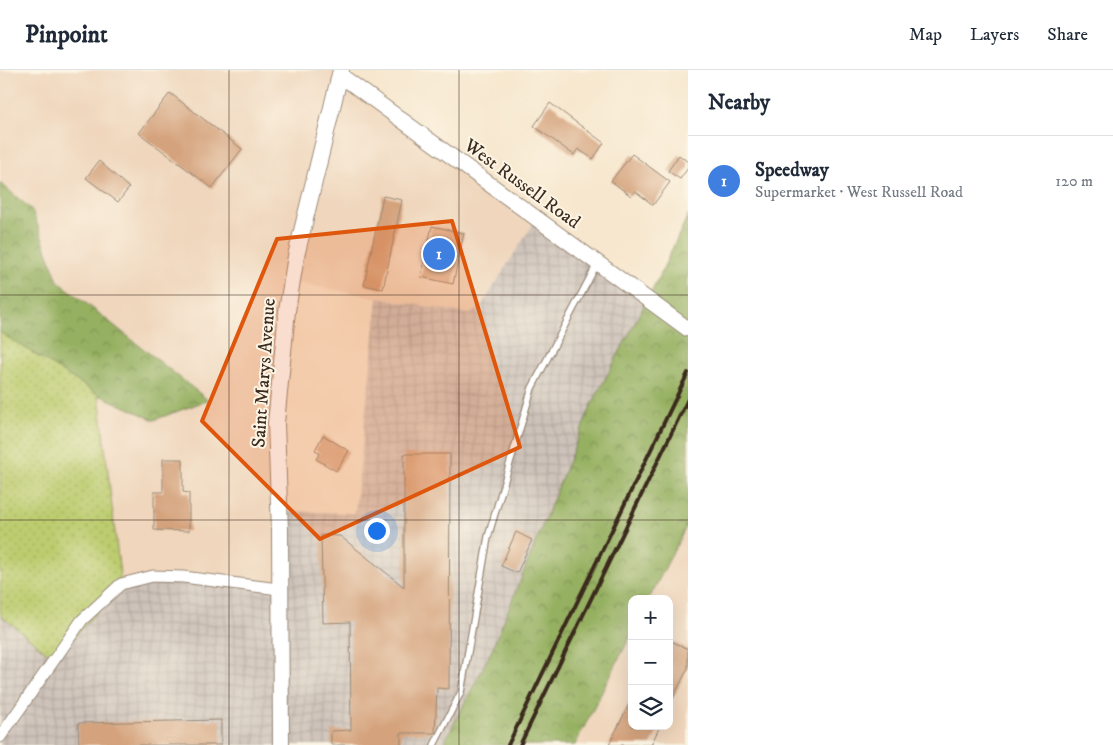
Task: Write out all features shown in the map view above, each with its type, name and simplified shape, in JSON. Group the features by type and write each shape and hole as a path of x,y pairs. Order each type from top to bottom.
{"main road":[{"name":"Saint Marys Avenue","path":"281,745 280,530 276,423 287,311 301,231 338,72"}],"street":[{"name":"West Russell Road","path":"338,72 688,329"},
{"path":"0,737 82,620 121,584 153,576 183,577 279,589"}],"lane":[{"path":"434,745 461,692 488,537 532,388 597,264"}],"highlighted area":[{"path":"452,221 520,447 320,539 202,421 277,239"}],"shaded area":[{"path":"0,70 341,70 536,219 480,308 469,314 291,282 287,311 279,589 121,584 99,395 154,420 208,399 58,281 32,210 0,183"},
{"path":"536,219 647,300 592,404 491,652 443,745 0,745 0,615 55,658 121,584 153,576 279,589 279,511 355,513 378,298 469,314 480,308"},
{"path":"688,523 688,745 575,745 628,641 628,730 673,730 673,595 651,595"}],"green space":[{"path":"0,183 32,210 58,281 208,400 154,420 99,395 0,332"},
{"path":"688,215 688,523 651,595 628,595 628,641 575,745 443,745 491,652 592,404 657,281"},
{"path":"0,332 99,395 121,584 55,659 0,615"}],"building":[{"path":"170,93 242,149 212,188 139,133"},
{"path":"550,103 604,143 593,159 578,149 574,155 534,126"},
{"path":"632,154 670,182 653,205 635,191 631,196 611,181"},
{"path":"679,155 688,162 688,168 680,179 668,171"},
{"path":"99,161 129,188 118,202 86,178"},
{"path":"383,196 402,200 383,289 364,285"},
{"path":"432,226 464,233 453,284 421,277"},
{"path":"323,435 349,451 336,471 316,459 320,453 315,450"},
{"path":"404,454 450,454 449,689 437,688 435,733 401,733 401,745 331,745 331,731 351,730 350,622 323,623 321,535 340,536 404,587"},
{"path":"163,459 183,459 183,492 189,493 189,531 154,530 154,492 163,492"},
{"path":"516,532 532,540 517,573 501,566"},
{"path":"673,642 688,649 688,668 673,698"},
{"path":"628,706 628,730 658,730 651,745 609,745"},
{"path":"221,720 221,745 79,745 78,723"}],"railway":[{"path":"508,745 688,373"},
{"path":"520,745 688,399"}],"place":[{"name":"Speedway","path":"439,254"}]}
